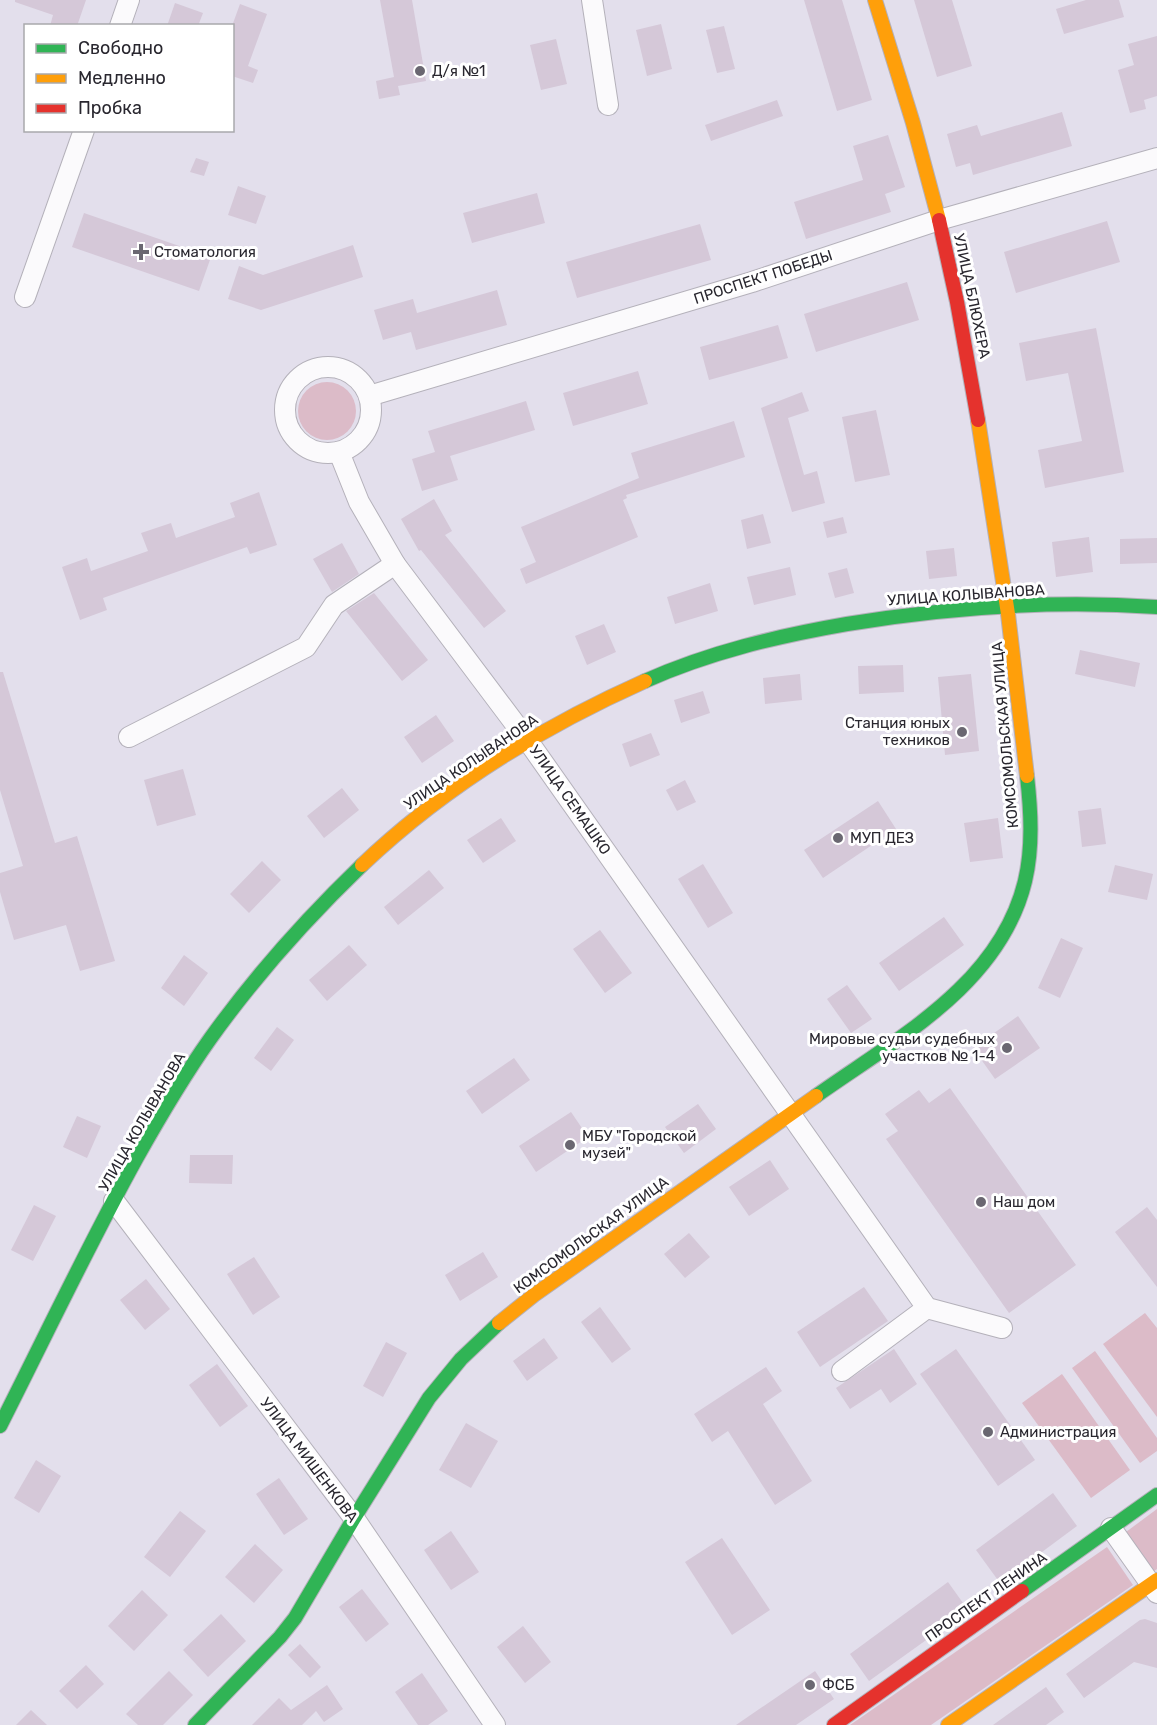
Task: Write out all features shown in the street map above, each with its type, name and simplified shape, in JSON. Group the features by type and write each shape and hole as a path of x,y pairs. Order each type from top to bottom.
{"street":[{"path":"121,24 129,0"},
{"path":"591,0 608,105"},
{"name":"УЛИЦА БЛЮХЕРА","path":"875,0 939,220 971,371 1009,605"},
{"path":"25,297 83,132"},
{"name":"ПРОСПЕКТ ПОБЕДЫ","path":"369,396 752,282 939,220 1157,158"},
{"path":"325,366 339,368 352,374 362,383 369,396 371,410 362,436 351,446 339,452 324,453 310,449 298,441 289,430 285,416 285,402 290,388 299,377 311,369 325,366"},
{"name":"УЛИЦА СЕМАШКО","path":"339,452 359,502 395,564 528,741 927,1308"},
{"path":"129,737 306,647 333,605 395,564"},
{"name":"УЛИЦА КОЛЫВАНОВА","path":"0,1426 114,1201 164,1113 210,1039 258,975 311,914 372,855 438,801 528,741 610,697 680,666 745,645 801,632 918,612 1009,605 1094,604 1157,607"},
{"name":"КОМСОМОЛЬСКАЯ УЛИЦА","path":"195,1725 280,1637 295,1618 429,1398 461,1359 496,1325 534,1295 933,1014 958,994 999,943 1014,917 1025,881 1031,841 1029,796 1009,605"},
{"name":"УЛИЦА МИШЕНКОВА","path":"114,1201 354,1518 495,1725"},
{"path":"843,1371 927,1308 1002,1328"},
{"name":"ПРОСПЕКТ ЛЕНИНА","path":"834,1725 1157,1495"},
{"path":"948,1725 1155,1586 1111,1528"}],"shaded area":[{"path":"321,382 333,382 348,390 356,405 356,417 348,432 333,440 321,440 306,432 298,417 298,405 306,390"},
{"path":"1145,1313 1157,1328 1157,1417 1103,1344"},
{"path":"1095,1351 1157,1438 1157,1451 1140,1463 1072,1368"},
{"path":"1062,1374 1130,1470 1091,1498 1022,1403"},
{"path":"1157,1509 1157,1569 1154,1571 1126,1532"},
{"path":"1107,1547 1133,1585 931,1725 850,1725"}],"building":[{"path":"15,0 86,0 78,24 51,24 53,15 15,2"},
{"path":"380,0 412,0 426,81 398,86 400,95 379,99 376,81 394,77"},
{"path":"804,0 842,0 872,100 837,111"},
{"path":"914,0 952,0 972,66 937,77"},
{"path":"1086,0 1119,0 1124,17 1064,34 1056,9"},
{"path":"175,3 203,13 199,24 168,24"},
{"path":"240,4 267,14 248,66 258,70 253,83 234,77 233,24"},
{"path":"661,24 672,69 647,76 636,30"},
{"path":"724,26 735,69 717,73 706,30"},
{"path":"1157,36 1157,96 1144,100 1146,109 1130,113 1118,70 1134,65 1128,44"},
{"path":"556,39 567,84 541,90 530,45"},
{"path":"777,100 783,116 711,141 705,125"},
{"path":"1062,112 1072,146 973,175 970,163 956,167 947,134 977,125 981,136"},
{"path":"888,135 905,187 885,194 891,212 806,239 794,202 863,180 853,146"},
{"path":"196,158 209,162 204,176 190,172"},
{"path":"238,186 266,196 256,224 228,215"},
{"path":"537,193 545,223 472,243 463,213"},
{"name":"Стоматология","path":"84,213 211,257 199,291 72,247"},
{"path":"1107,221 1120,262 1016,293 1004,252"},
{"path":"700,224 711,260 577,298 566,262"},
{"path":"353,245 363,277 261,310 228,299 239,266 263,275"},
{"path":"907,282 919,320 816,352 804,314"},
{"path":"497,290 507,325 416,350 411,332 383,340 374,310 413,299 417,313"},
{"path":"778,325 788,358 709,380 700,347"},
{"path":"1096,328 1124,472 1045,488 1038,450 1082,441 1068,373 1026,381 1019,343"},
{"path":"638,371 648,404 573,426 563,393"},
{"path":"802,392 809,411 788,418 804,475 817,471 825,503 792,512 761,408"},
{"path":"526,401 535,430 450,456 458,480 422,491 412,459 435,452 428,431"},
{"path":"876,410 890,475 855,482 842,417"},
{"path":"734,421 745,457 626,495 627,498 623,500 638,537 526,584 520,569 536,562 521,527 639,478 631,453"},
{"path":"259,492 277,545 250,554 247,547 103,598 107,610 80,620 62,567 87,558 91,571 148,551 141,533 171,523 176,538 235,517 230,503"},
{"path":"434,499 452,531 445,535 506,611 484,628 421,550 419,551 401,519"},
{"path":"763,514 771,543 747,549 741,520"},
{"path":"843,517 847,533 827,538 823,522"},
{"path":"1089,537 1093,572 1056,577 1052,542"},
{"path":"1157,538 1157,563 1120,564 1120,539"},
{"path":"342,543 359,574 332,592 313,559"},
{"path":"954,548 957,576 929,579 926,551"},
{"path":"790,567 796,595 754,605 747,577"},
{"path":"847,568 854,593 835,598 828,573"},
{"path":"710,583 718,611 675,624 667,597"},
{"path":"374,593 428,660 402,681 346,611"},
{"path":"604,624 616,652 587,665 575,636"},
{"path":"1080,650 1140,663 1135,687 1075,674"},
{"path":"903,665 904,692 859,694 858,666"},
{"path":"0,672 3,672 55,843 77,836 115,961 80,971 66,925 14,940 0,892 0,873 23,866 0,790"},
{"path":"800,674 802,700 765,704 763,678"},
{"path":"971,674 979,751 945,755 938,677"},
{"path":"703,691 710,713 681,723 674,700"},
{"path":"436,715 454,741 422,763 404,737"},
{"path":"651,733 660,755 630,767 622,744"},
{"path":"183,769 196,815 157,826 144,780"},
{"path":"685,780 696,802 677,811 666,790"},
{"path":"342,788 359,810 324,838 307,816"},
{"path":"878,801 896,829 823,878 804,850"},
{"path":"1101,808 1106,844 1082,847 1078,811"},
{"path":"501,818 516,841 483,863 467,840"},
{"path":"998,818 1003,858 970,862 964,823"},
{"path":"262,861 281,880 249,913 230,894"},
{"path":"703,864 733,913 708,928 678,879"},
{"path":"1115,865 1153,874 1147,900 1108,892"},
{"path":"429,870 444,888 398,925 384,907"},
{"path":"944,917 964,945 899,991 879,963"},
{"path":"600,930 632,973 605,993 573,949"},
{"path":"1061,938 1083,948 1060,998 1038,988"},
{"path":"349,945 367,965 327,1001 309,980"},
{"path":"184,955 208,973 184,1006 161,988"},
{"path":"847,985 872,1019 851,1033 827,999"},
{"name":"Мировые судьи судебных участков № 1-4","path":"1018,1016 1040,1048 995,1079 973,1048"},
{"path":"277,1027 294,1040 271,1071 254,1058"},
{"path":"514,1058 530,1080 482,1114 466,1091"},
{"name":"Наш дом","path":"950,1088 1076,1265 1009,1313 886,1139 898,1131 885,1114 919,1090 929,1103"},
{"path":"698,1104 716,1129 684,1153 665,1127"},
{"path":"571,1112 588,1137 536,1172 519,1146"},
{"path":"77,1116 101,1126 87,1158 63,1147"},
{"path":"190,1155 233,1155 232,1184 189,1183"},
{"path":"770,1160 789,1189 749,1216 729,1187"},
{"path":"34,1205 56,1216 33,1261 11,1250"},
{"path":"1147,1207 1157,1220 1157,1287 1115,1232"},
{"path":"689,1233 710,1257 685,1278 664,1254"},
{"path":"483,1252 498,1277 460,1301 445,1275"},
{"path":"254,1257 280,1297 253,1315 227,1274"},
{"path":"146,1279 170,1309 145,1330 120,1300"},
{"path":"864,1287 888,1321 820,1367 797,1332"},
{"path":"600,1307 631,1349 612,1363 581,1322"},
{"path":"544,1338 558,1358 527,1381 513,1361"},
{"path":"386,1342 407,1353 383,1397 363,1386"},
{"path":"894,1349 917,1384 890,1403 881,1389 850,1409 836,1388"},
{"name":"Администрация","path":"956,1349 1035,1460 998,1486 920,1374"},
{"path":"217,1364 248,1406 220,1427 189,1385"},
{"path":"766,1367 782,1391 763,1404 812,1481 775,1505 728,1431 712,1442 694,1414"},
{"path":"466,1423 498,1441 471,1488 439,1470"},
{"path":"36,1460 61,1476 39,1513 14,1498"},
{"path":"279,1478 308,1519 284,1535 256,1494"},
{"path":"1053,1493 1077,1526 1000,1583 976,1550"},
{"path":"180,1511 206,1531 170,1577 144,1557"},
{"path":"451,1531 479,1572 451,1590 424,1550"},
{"path":"722,1538 770,1610 732,1635 685,1562"},
{"path":"255,1544 283,1570 254,1603 225,1577"},
{"path":"948,1582 968,1610 869,1681 850,1654"},
{"path":"362,1589 389,1624 366,1642 339,1607"},
{"path":"142,1590 168,1615 134,1651 108,1626"},
{"path":"221,1614 246,1641 208,1677 183,1650"},
{"path":"1145,1619 1157,1623 1157,1668 1134,1662 1084,1698 1066,1674 1140,1620"},
{"path":"523,1626 551,1662 525,1683 497,1647"},
{"path":"300,1644 321,1667 310,1678 288,1655"},
{"path":"86,1665 104,1684 77,1709 59,1691"},
{"path":"169,1671 193,1695 163,1725 138,1725 126,1714"},
{"name":"ФСБ","path":"815,1671 834,1699 796,1725 736,1725"},
{"path":"422,1673 448,1711 428,1725 418,1725 395,1692"},
{"path":"327,1685 343,1709 324,1722 316,1711 302,1725 252,1725 279,1698 291,1710"},
{"path":"1046,1687 1064,1712 1046,1725 993,1725"},
{"path":"31,1710 47,1725 16,1725"}],"traffic: fast":[{"path":"645,681 744,646 886,618 1002,606 1079,604 1157,607"},
{"path":"816,1096 911,1030 941,1006 969,980 993,950 1012,918 1028,868 1031,829 1027,776"},
{"path":"0,1426 118,1192 153,1128 190,1068 263,970 301,927 362,865"},
{"path":"195,1725 280,1637 295,1618 429,1398 461,1359 499,1323"},
{"path":"1022,1591 1157,1495"}],"traffic: slow":[{"path":"875,0 913,123 939,220"},
{"path":"978,420 1008,614 1027,776"},
{"path":"362,865 426,810 496,761 569,718 645,681"},
{"path":"499,1323 534,1295 816,1096"},
{"path":"948,1725 1157,1580"}],"traffic: jam":[{"path":"939,220 957,302 978,420"},
{"path":"834,1725 1022,1591"}],"place":[{"name":"Д/я №1","path":"420,71"},
{"name":"Стоматология","path":"141,252"},
{"name":"Станция юных техников","path":"962,732"},
{"name":"МУП ДЕЗ","path":"838,838"},
{"name":"Мировые судьи судебных участков № 1-4","path":"1007,1048"},
{"name":"МБУ \"Городской музей\"","path":"570,1145"},
{"name":"Наш дом","path":"981,1202"},
{"name":"Администрация","path":"988,1432"},
{"name":"ФСБ","path":"810,1685"}]}
